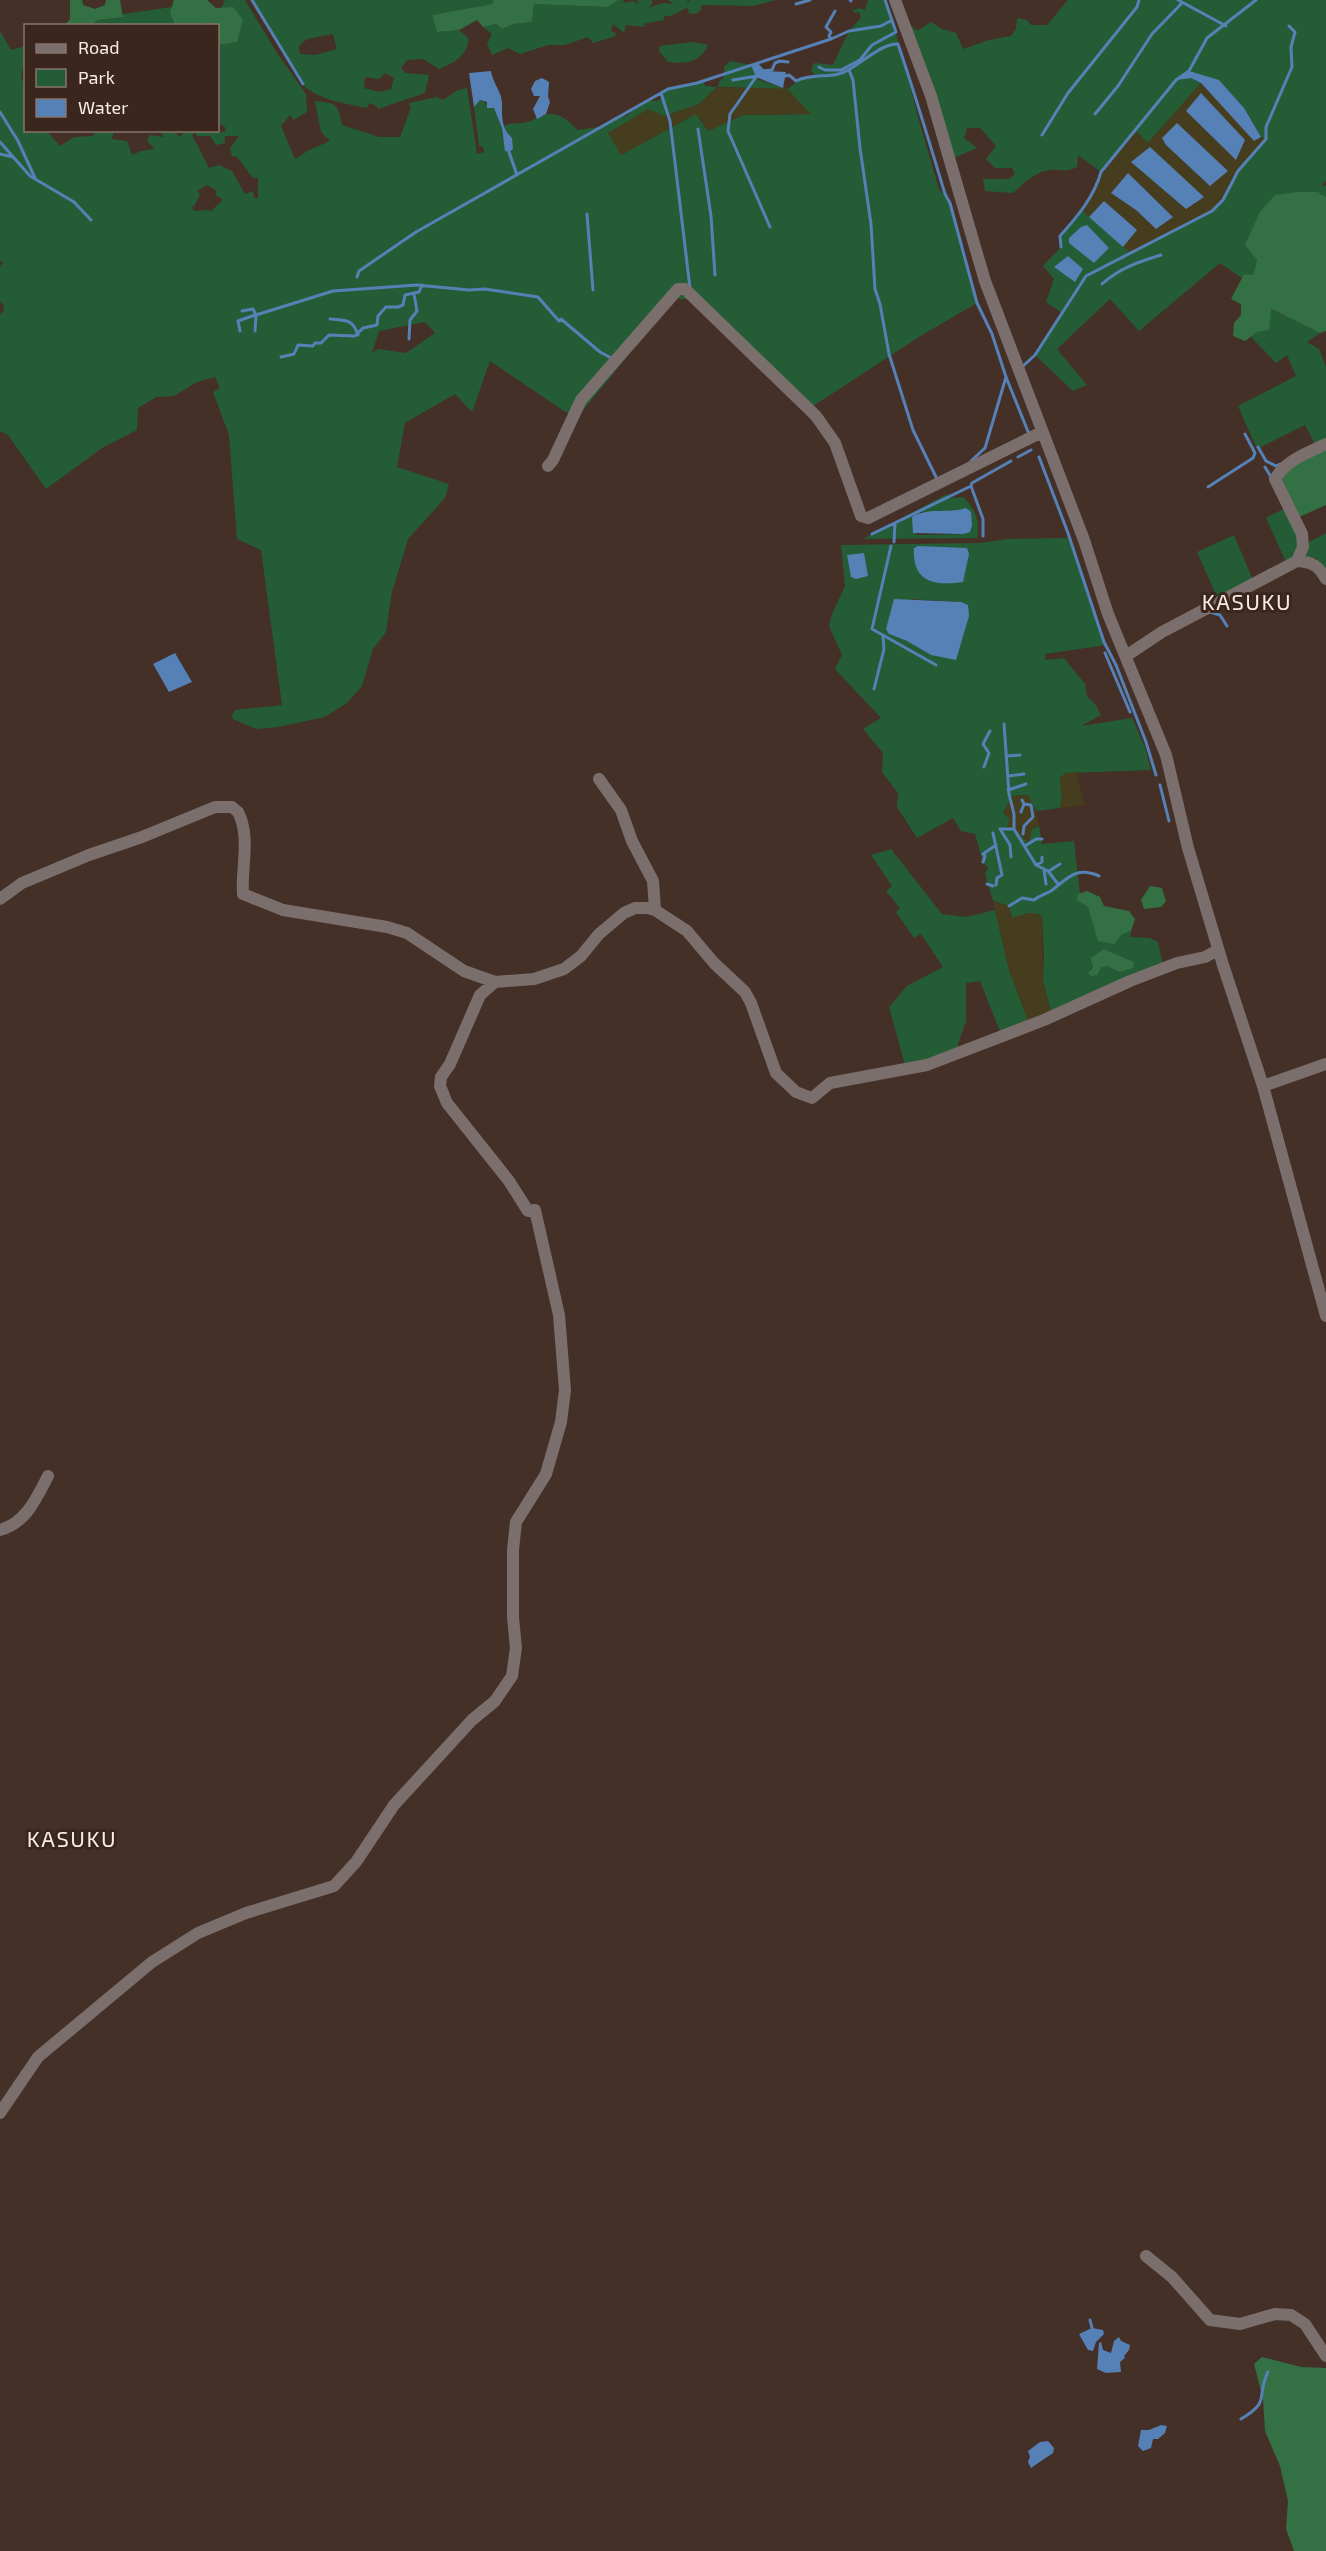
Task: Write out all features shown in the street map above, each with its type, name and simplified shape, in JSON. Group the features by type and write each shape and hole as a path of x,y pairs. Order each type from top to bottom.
{"street":[{"path":"895,0 931,96 984,281 1084,540 1108,614 1137,689 1166,754 1188,848 1218,950 1263,1086 1326,1316"},
{"path":"548,466 581,400 678,289 685,289 816,416 835,443 861,516 868,518 1042,432"},
{"path":"1297,561 1303,547 1302,534 1275,479 1291,461 1326,444"},
{"path":"1126,656 1162,632 1297,561 1312,562 1321,570 1326,579"},
{"path":"599,779 621,810 632,841 653,881 655,910"},
{"path":"0,899 22,883 88,855 142,837 215,807 226,806 238,812 243,828 245,863 243,894 283,910 387,927 407,933 464,971 495,982 534,979 564,969 577,960 599,934 624,914 635,908 647,908 655,910 687,931 714,963 745,992 776,1073 796,1092 812,1098 830,1083 927,1065 1044,1020 1130,981 1177,963 1205,957 1218,950"},
{"path":"464,971 480,995"},
{"path":"0,2113 38,2057 152,1962 198,1933 246,1913 334,1886 356,1862 394,1805 472,1720 495,1701 512,1676 516,1648 513,1617 513,1550 516,1522 546,1474 561,1422 565,1390 559,1315 535,1210 528,1211 509,1181 447,1103 440,1086 441,1077 450,1064 480,995 495,982"},
{"path":"1263,1086 1326,1064"},
{"path":"0,1530 11,1527 31,1509 48,1476"},
{"path":"1146,2256 1172,2277 1210,2320 1240,2324 1275,2314 1291,2315 1305,2324 1326,2356"}],"green space":[{"path":"70,0 82,0 83,5 95,9 105,5 106,0 120,0 123,17 98,20 93,24 66,24 70,19"},
{"path":"174,0 207,0 216,8 233,7 243,20 237,42 219,45 219,24 175,24 170,13"},
{"path":"225,0 245,0 277,53 306,94 307,112 293,120 290,115 281,126 295,159 330,141 321,132 315,101 335,106 342,125 379,137 400,137 411,107 409,103 437,97 443,100 458,90 467,88 477,154 484,152 483,147 479,146 474,107 480,100 494,108 502,128 503,140 506,133 504,126 524,123 550,114 567,120 577,130 599,127 615,117 627,116 644,102 663,98 661,92 703,81 705,86 717,87 699,104 665,116 621,155 696,114 708,131 743,115 810,114 787,89 804,77 815,75 811,71 814,63 833,65 849,31 861,18 859,12 854,13 853,10 860,8 865,10 868,0 887,0 939,189 950,203 977,303 922,335 804,412 689,299 674,299 576,419 490,361 472,412 455,394 405,423 397,467 449,484 445,498 408,539 392,592 386,632 373,649 362,686 347,703 325,717 256,729 231,718 235,710 282,705 261,550 237,539 229,435 213,392 220,388 215,377 197,382 174,396 156,397 138,408 137,430 102,448 46,489 8,435 0,431 0,314 4,311 3,304 0,302 0,267 3,262 0,261 0,31 11,50 24,46 21,76 24,84 24,132 48,132 60,146 74,137 93,136 95,132 114,132 111,139 127,141 132,155 155,149 147,141 150,135 163,137 162,132 177,133 178,137 184,132 218,133 226,131 225,127 221,124 219,125 219,45 237,42 219,13","holes":["195,133 197,136 210,136 216,145 225,143 225,136 239,136 230,148 232,156 237,157 253,178 258,178 258,198 254,198 253,191 245,194 232,171 219,165 209,168 192,135","207,185 216,190 216,195 223,200 210,212 209,210 195,211 191,206 194,207 200,194 197,191","425,322 435,333 406,353 378,349 372,353 379,331"]},
{"path":"251,0 493,0 492,4 432,15 437,32 459,30 469,39 462,55 439,69 423,59 407,60 401,68 406,73 429,75 425,93 378,109 377,106 369,103 367,108 334,101 305,87","holes":["333,34 337,49 315,55 300,54 299,46 307,39","385,73 394,78 391,89 379,92 364,88 365,77 379,79"]},
{"path":"493,0 619,0 606,7 534,4 532,22 514,24 502,29 497,24 483,27 477,20 459,30 437,32 432,15 492,4"},
{"path":"624,0 623,3 633,1 639,4 637,0 651,0 653,3 648,8 662,3 674,4 668,0 687,0 688,3 690,0 776,0 753,6 702,5 700,8 702,9 696,14 688,13 689,10 686,8 671,16 664,16 664,20 643,24 645,27 626,25 624,33 613,24 611,31 615,32 616,36 593,43 588,37 565,45 548,45 520,54 508,48 492,55 487,43 492,34 483,27 497,24 503,29 514,24 532,22 534,4 605,7"},
{"path":"1068,0 1326,0 1326,181 1321,186 1326,185 1326,197 1318,192 1299,192 1257,259 1253,275 1244,274 1242,278 1220,263 1139,331 1110,299 1057,349 1087,385 1073,391 1035,355 1062,313 1046,302 1054,279 1043,266 1061,247 1060,236 1082,210 1131,253 1212,211 1223,200 1238,171 1266,139 1261,137 1244,108 1219,80 1191,78 1201,83 1148,143 1135,131 1101,172 1078,155 1077,167 1040,173 1030,178 1013,193 985,191 983,179 1009,179 1015,174 1012,168 995,168 986,159 996,146 980,128 967,128 964,138 977,148 945,162 905,19 917,31 931,22 942,29 956,33 963,49 989,40 1011,36 1016,29 1017,18 1027,20 1031,25 1047,25"},
{"path":"172,7 170,13 175,24 94,24 98,20 122,17 123,14"},
{"path":"693,42 708,45 701,56 691,61 668,62 659,51 660,46"},
{"path":"730,61 751,65 759,80 787,89 718,87 724,77 724,67"},
{"path":"1318,192 1326,197 1326,331 1320,333 1271,309 1269,330 1257,332 1245,341 1233,336 1234,323 1241,315 1241,304 1231,299 1244,274 1253,275 1257,260 1245,245 1260,212 1275,195"},
{"path":"1270,309 1320,333 1307,342 1319,349 1326,367 1326,439 1315,444 1305,425 1257,449 1238,406 1296,376 1287,355 1276,363 1251,337 1257,332"},
{"path":"1326,448 1326,505 1299,517 1282,481 1283,473 1295,463"},
{"path":"947,494 950,498 963,497 974,511 978,526 977,538 863,539","holes":["966,508 963,534 916,535 920,512 954,512"]},
{"path":"1285,508 1300,539 1295,558 1286,562 1266,518"},
{"path":"1326,533 1326,570 1316,558 1303,558 1309,542"},
{"path":"1234,535 1253,580 1218,599 1197,552"},
{"path":"1069,538 1106,645 1045,654 1045,660 1064,658 1085,684 1087,696 1096,705 1101,715 1081,726 1132,718 1145,747 1151,770 1066,773 1060,778 1062,798 1060,808 1036,811 1028,795 1012,796 1010,820 1006,830 1014,829 1029,843 1031,829 1039,826 1042,844 1074,841 1080,893 1078,894 1088,907 1094,925 1122,933 1131,931 1130,937 1150,938 1158,942 1163,965 1051,1012 1043,980 1042,915 1029,913 1012,918 1009,906 993,901 985,874 988,868 983,862 975,834 961,831 953,818 917,838 897,807 898,793 882,772 883,753 863,729 881,718 835,669 842,655 829,626 845,586 841,545 980,543 1008,539","holes":["911,599 961,602 931,655 889,634","1104,949 1134,962 1119,972 1107,966 1088,973"]},
{"path":"891,849 942,914 966,917 995,910 1009,970 1029,1023 1001,1034 980,981 966,983 966,1021 958,1044 959,1048 927,1061 905,1065 889,1007 907,986 943,967 921,934 914,938 896,912 900,908 886,891 892,886 871,855"},
{"path":"1150,886 1162,888 1166,901 1161,907 1144,909 1141,900"},
{"path":"1087,891 1100,897 1104,906 1129,911 1135,919 1131,931 1122,934 1114,944 1098,941 1088,907 1077,900 1078,894"},
{"path":"1104,949 1134,962 1133,968 1119,972 1107,966 1101,968 1097,975 1091,976 1088,973 1093,967 1091,958"},
{"path":"1262,2357 1301,2367 1326,2368 1326,2551 1294,2551 1286,2529 1288,2501 1280,2466 1265,2431 1263,2399 1254,2364"}],"sand":[{"path":"1201,83 1254,140 1261,137 1266,139 1238,171 1223,200 1212,211 1131,253 1123,247 1137,230 1104,201 1089,217 1082,210 1097,185 1101,172 1135,130 1148,143","holes":["1201,93 1235,159 1186,111","1177,124 1228,171 1210,186 1166,145 1162,138","1128,173 1173,216 1155,229 1136,210 1111,193"]},
{"path":"717,87 787,89 811,114 743,115 708,131 696,114 621,155 608,133 648,109 665,116 699,104"},
{"path":"1076,772 1085,805 1060,808 1062,798 1060,778 1066,773"},
{"path":"1028,795 1036,811 1039,826 1032,829 1028,843 1014,829 1005,830 1010,820 1003,813 1012,796"},
{"path":"993,901 1009,906 1012,918 1029,913 1042,915 1043,980 1051,1012 1029,1023 1009,970"}],"water":[{"path":"758,63 765,71 786,72 783,88 756,77 751,65"},
{"path":"491,71 502,99 504,126 512,138 513,149 509,152 505,151 502,128 494,108 487,108 487,102 480,100 474,107 469,73"},
{"path":"1189,71 1219,80 1244,108 1261,137 1254,141 1201,83 1191,78 1176,80"},
{"path":"542,78 549,82 550,102 546,114 537,119 533,109 540,96 534,96 531,89 535,81"},
{"path":"1201,93 1245,140 1236,160 1186,111"},
{"path":"1177,123 1228,171 1210,186 1166,145 1162,138"},
{"path":"1150,147 1204,197 1186,209 1131,162"},
{"path":"1128,173 1173,217 1156,229 1136,210 1111,193"},
{"path":"1104,201 1137,230 1123,247 1089,217"},
{"path":"1087,225 1109,248 1094,263 1069,243 1069,238 1081,227"},
{"path":"1068,256 1083,269 1075,282 1054,267"},
{"path":"966,508 971,512 970,532 963,534 913,533 912,517 918,514"},
{"path":"918,546 967,548 969,554 963,582 934,582 921,575 914,559 914,548"},
{"path":"864,553 868,576 856,579 851,577 847,555"},
{"path":"894,599 961,602 968,605 969,616 956,660 931,655 889,634 886,629"},
{"path":"175,653 192,682 169,692 153,664"},
{"path":"1092,2328 1103,2330 1104,2334 1096,2342 1093,2351 1088,2350 1079,2334"},
{"path":"1119,2337 1121,2341 1130,2345 1125,2358 1120,2362 1121,2372 1106,2373 1097,2369 1099,2343 1101,2342 1103,2350 1111,2353 1114,2341"},
{"path":"1161,2425 1167,2426 1165,2433 1158,2439 1153,2439 1151,2448 1143,2451 1138,2446 1141,2430 1149,2430"},
{"path":"1048,2441 1054,2448 1053,2453 1031,2468 1028,2462 1030,2457 1028,2451 1040,2442"}],"waterway":[{"path":"252,0 303,84"},
{"path":"796,4 810,0"},
{"path":"819,67 825,70 841,70 860,60 872,45 896,32 885,0"},
{"path":"1042,135 1068,93 1137,7 1139,0"},
{"path":"1178,0 1226,26"},
{"path":"1061,247 1060,236 1079,214 1101,172 1176,80 1189,71 1207,38 1256,0"},
{"path":"1095,114 1118,86 1152,34 1182,3"},
{"path":"831,39 829,36 831,32 826,27 835,11"},
{"path":"357,277 359,271 416,232 668,89 697,83 849,31 881,26 892,20"},
{"path":"1022,367 1035,355 1086,276 1212,211 1223,200 1238,171 1266,139 1266,127 1292,67 1291,47 1295,32 1289,26"},
{"path":"782,77 789,75 796,81 837,74 850,69 886,46 898,44 945,194 950,203 977,303 992,334 1006,377 985,448 971,461"},
{"path":"761,71 772,70 775,63 780,61 788,62"},
{"path":"849,70 853,80 871,224 875,289 889,354 913,430 936,477"},
{"path":"733,80 757,76"},
{"path":"756,77 730,114 728,131 770,227"},
{"path":"661,93 670,121 690,288"},
{"path":"0,112 18,141 35,178"},
{"path":"698,129 711,216 715,275"},
{"path":"0,142 30,176 74,202 91,220"},
{"path":"509,152 517,175"},
{"path":"0,154 13,157"},
{"path":"587,214 593,290"},
{"path":"1102,284 1130,266 1161,255"},
{"path":"242,311 253,309 256,315 333,291 417,285 469,290 485,289 538,297 559,321 561,319 600,352 613,359"},
{"path":"281,357 294,354 298,345 313,346 315,343 321,343 329,335 355,336 363,328 377,325 378,316 386,307 403,305 405,295 419,292 422,285"},
{"path":"409,339 410,320 417,311 414,294"},
{"path":"240,331 238,321 255,315"},
{"path":"255,331 256,315"},
{"path":"330,319 351,323 358,335"},
{"path":"1006,377 1029,434"},
{"path":"1208,487 1253,458 1255,453 1245,434"},
{"path":"1258,447 1266,461 1276,466 1281,464"},
{"path":"1018,457 1031,450"},
{"path":"1039,457 1068,533 1104,642 1116,665 1146,742 1156,775"},
{"path":"872,534 971,486 972,483 1011,461"},
{"path":"1265,467 1271,477"},
{"path":"971,486 983,519 983,536"},
{"path":"894,542 895,523"},
{"path":"891,546 872,629 936,665"},
{"path":"1210,612 1220,615 1227,626"},
{"path":"874,689 884,649 883,636"},
{"path":"1105,653 1130,712"},
{"path":"1004,724 1014,829 1036,865 1048,871 1058,884"},
{"path":"984,767 989,753 983,744 990,731"},
{"path":"1007,756 1020,755"},
{"path":"1008,776 1024,774"},
{"path":"1008,790 1026,784"},
{"path":"1160,785 1169,821"},
{"path":"1021,812 1024,804 1022,800"},
{"path":"1023,834 1024,826 1033,817 1031,805 1024,804"},
{"path":"1000,829 1010,845 1011,857"},
{"path":"1000,829 1014,829"},
{"path":"993,833 1002,875 997,878 996,885"},
{"path":"1025,846 1036,839 1042,839"},
{"path":"983,862 985,856 983,854 996,845"},
{"path":"1036,865 1042,862 1042,857"},
{"path":"1049,871 1060,864"},
{"path":"1044,869 1046,884"},
{"path":"1009,906 1022,898 1034,900 1078,873 1084,872 1099,876"},
{"path":"987,884 993,886"},
{"path":"1090,2320 1092,2328"},
{"path":"1241,2419 1251,2413 1260,2403 1268,2372"}],"district":[{"name":"KASUKU","path":"1247,601"},
{"name":"KASUKU","path":"72,1838"}]}
